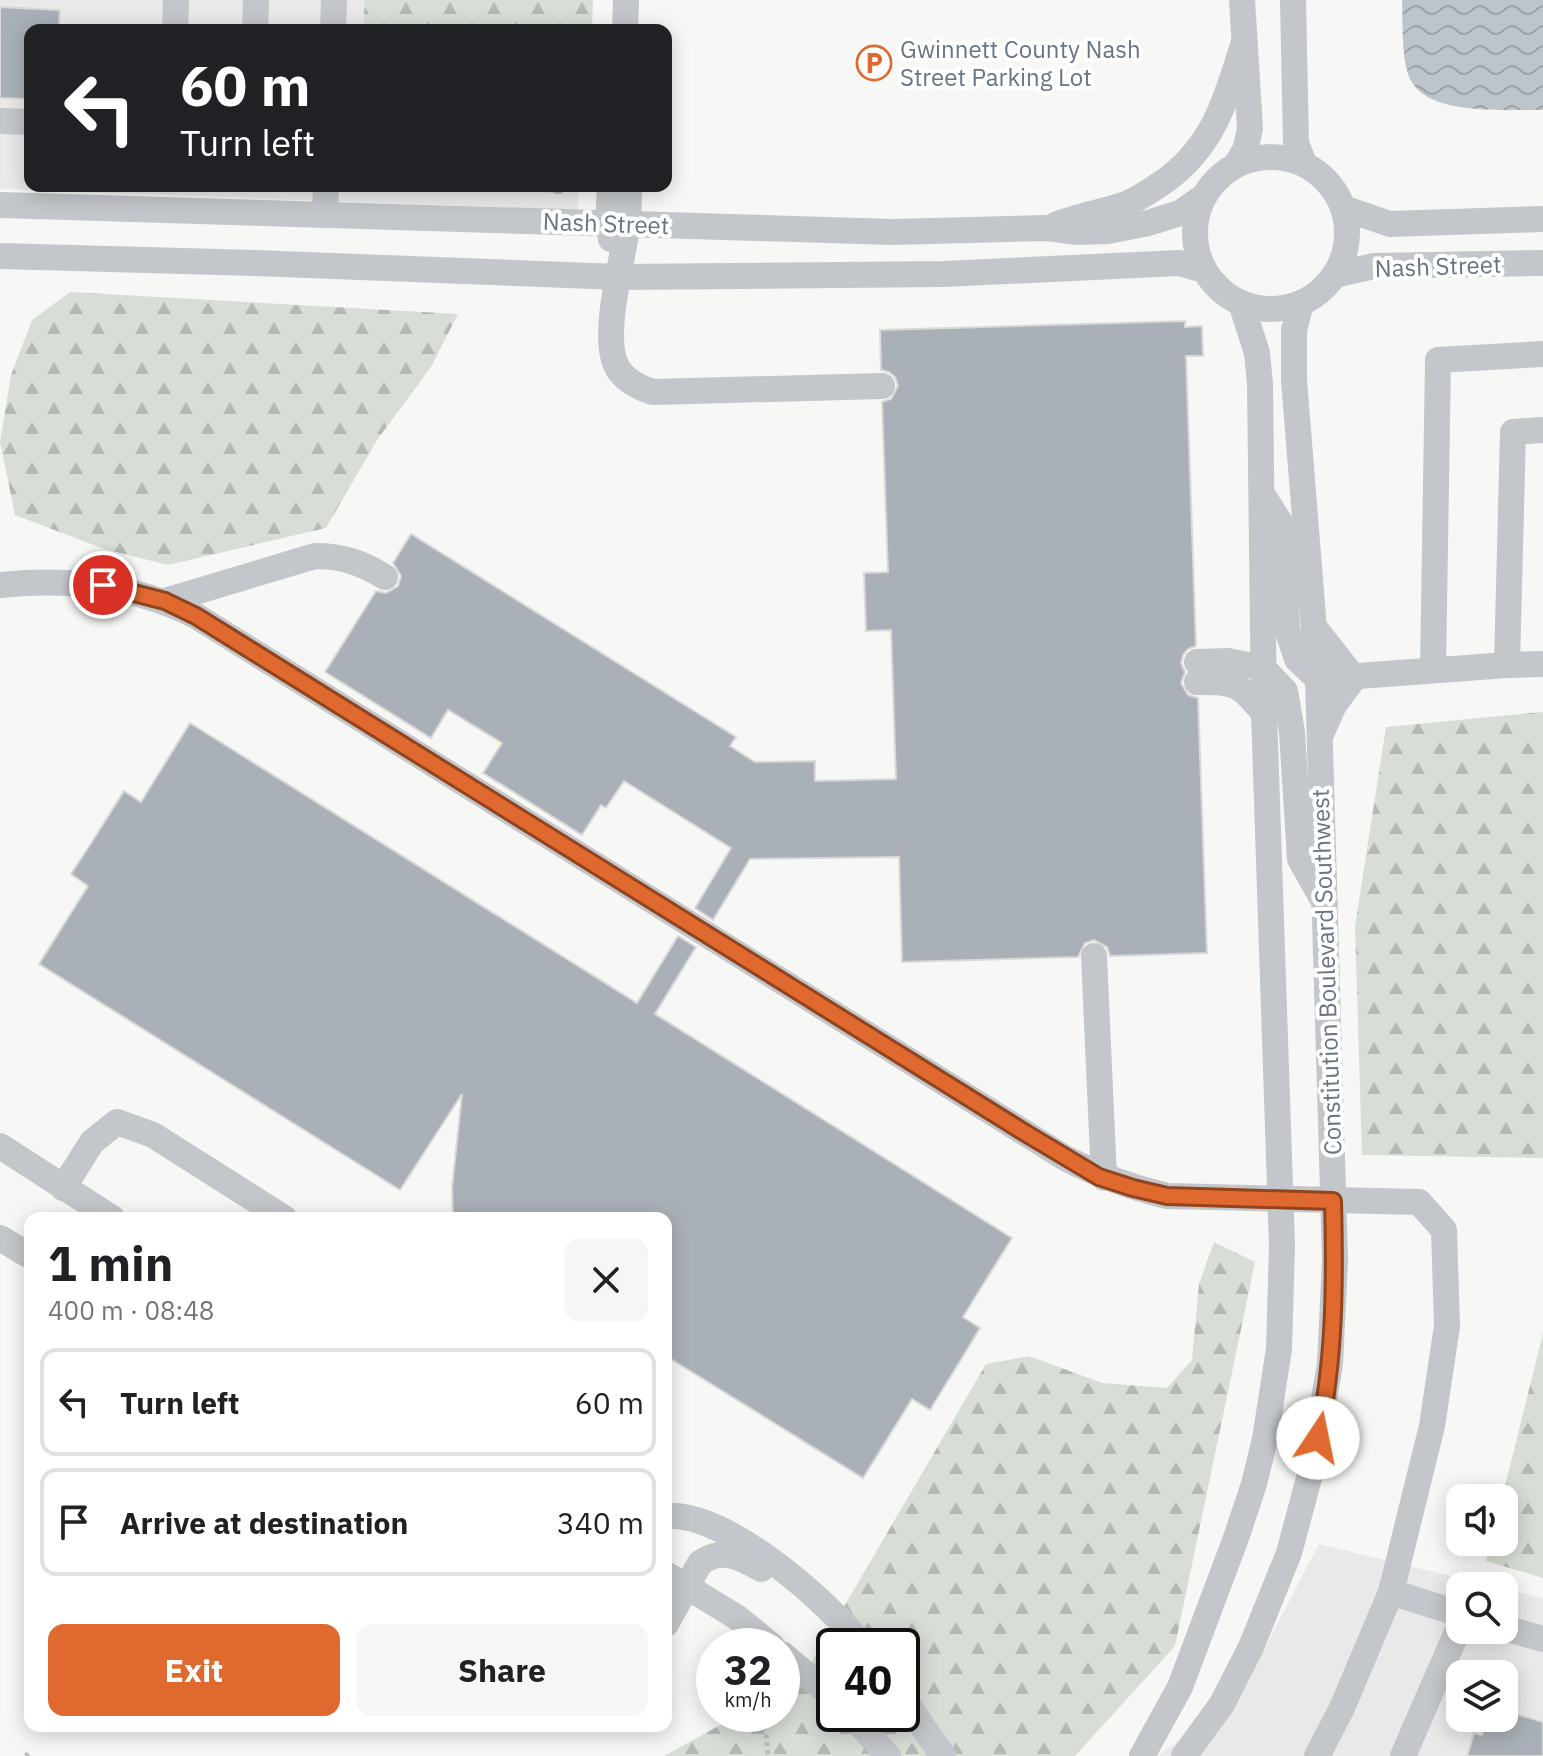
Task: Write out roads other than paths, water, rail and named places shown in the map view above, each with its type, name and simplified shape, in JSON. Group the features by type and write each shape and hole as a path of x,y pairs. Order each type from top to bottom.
{"street":[{"path":"175,24 176,0"},
{"path":"255,24 256,0"},
{"path":"333,24 334,0"},
{"path":"625,24 626,0"},
{"path":"1236,165 1246,148 1250,128 1242,0"},
{"path":"1293,0 1296,143 1304,164"},
{"path":"1048,228 1081,215 1127,203 1157,187 1190,161 1213,129 1243,45"},
{"path":"0,121 24,122"},
{"path":"1258,158 1281,158 1304,164 1321,175 1343,208 1347,231 1344,254 1334,275 1320,292 1301,303 1263,309 1241,303 1215,284 1204,270 1196,246 1196,220 1204,196 1218,178 1236,165 1258,158"},
{"path":"325,214 326,192"},
{"path":"611,192 618,224 619,277 611,315 612,349 617,368 640,388 653,392 882,386"},
{"path":"618,224 627,192"},
{"name":"Nash Street","path":"0,205 892,232 1048,228 1077,232 1108,231 1148,223 1180,213 1204,196"},
{"name":"Nash Street","path":"1343,208 1390,224 1543,219"},
{"path":"0,256 619,277 944,274 1179,263 1204,270"},
{"name":"Nash Street","path":"1334,275 1374,266 1543,263"},
{"path":"1142,1756 1180,1687 1254,1484 1273,1394 1281,1302 1257,355 1241,303"},
{"name":"Constitution Boulevard Southwest","path":"1187,1754 1222,1704 1251,1647 1289,1553 1302,1510 1330,1364 1334,1312 1333,1201 1318,679 1294,380 1294,330 1301,303"},
{"path":"1433,670 1438,360 1543,354"},
{"path":"1507,665 1513,432 1543,430"},
{"path":"1261,493 1283,527 1287,629 1297,659 1318,679 1543,664"},
{"path":"165,601 315,556 336,556 363,563 385,577"},
{"path":"0,585 91,584 165,601 227,635 1065,1158 1104,1178 1167,1196 1419,1202 1444,1230 1447,1326 1435,1412 1391,1592 1342,1708 1317,1756"},
{"path":"1262,618 1253,649 1197,672 1242,688 1264,713"},
{"path":"1313,625 1354,678"},
{"path":"1228,661 1263,668 1285,691 1292,732 1300,859 1324,902"},
{"path":"1319,739 1334,705 1354,678"},
{"path":"1094,956 1104,1178"},
{"path":"63,1188 92,1142 117,1122 153,1135 275,1212"},
{"path":"0,1146 102,1212"},
{"path":"0,1238 24,1252"},
{"path":"672,1516 699,1519 722,1529 773,1560 848,1628"},
{"path":"672,1600 677,1580 709,1556 731,1555 744,1559 822,1604"},
{"path":"677,1580 750,1628"},
{"path":"1391,1592 1446,1610"},
{"path":"1518,1632 1543,1639"},
{"path":"1121,1756 1153,1709 1170,1675 1199,1638"},
{"path":"1403,1756 1452,1644"},
{"path":"800,1669 816,1683"},
{"path":"920,1722 943,1755"},
{"path":"867,1732 888,1756"}],"water":[{"path":"1402,0 1543,0 1543,110 1467,108 1430,98 1416,88 1408,74 1404,56"}],"place":[{"name":"Gwinnett County Nash Street Parking Lot","path":"874,63"}]}
